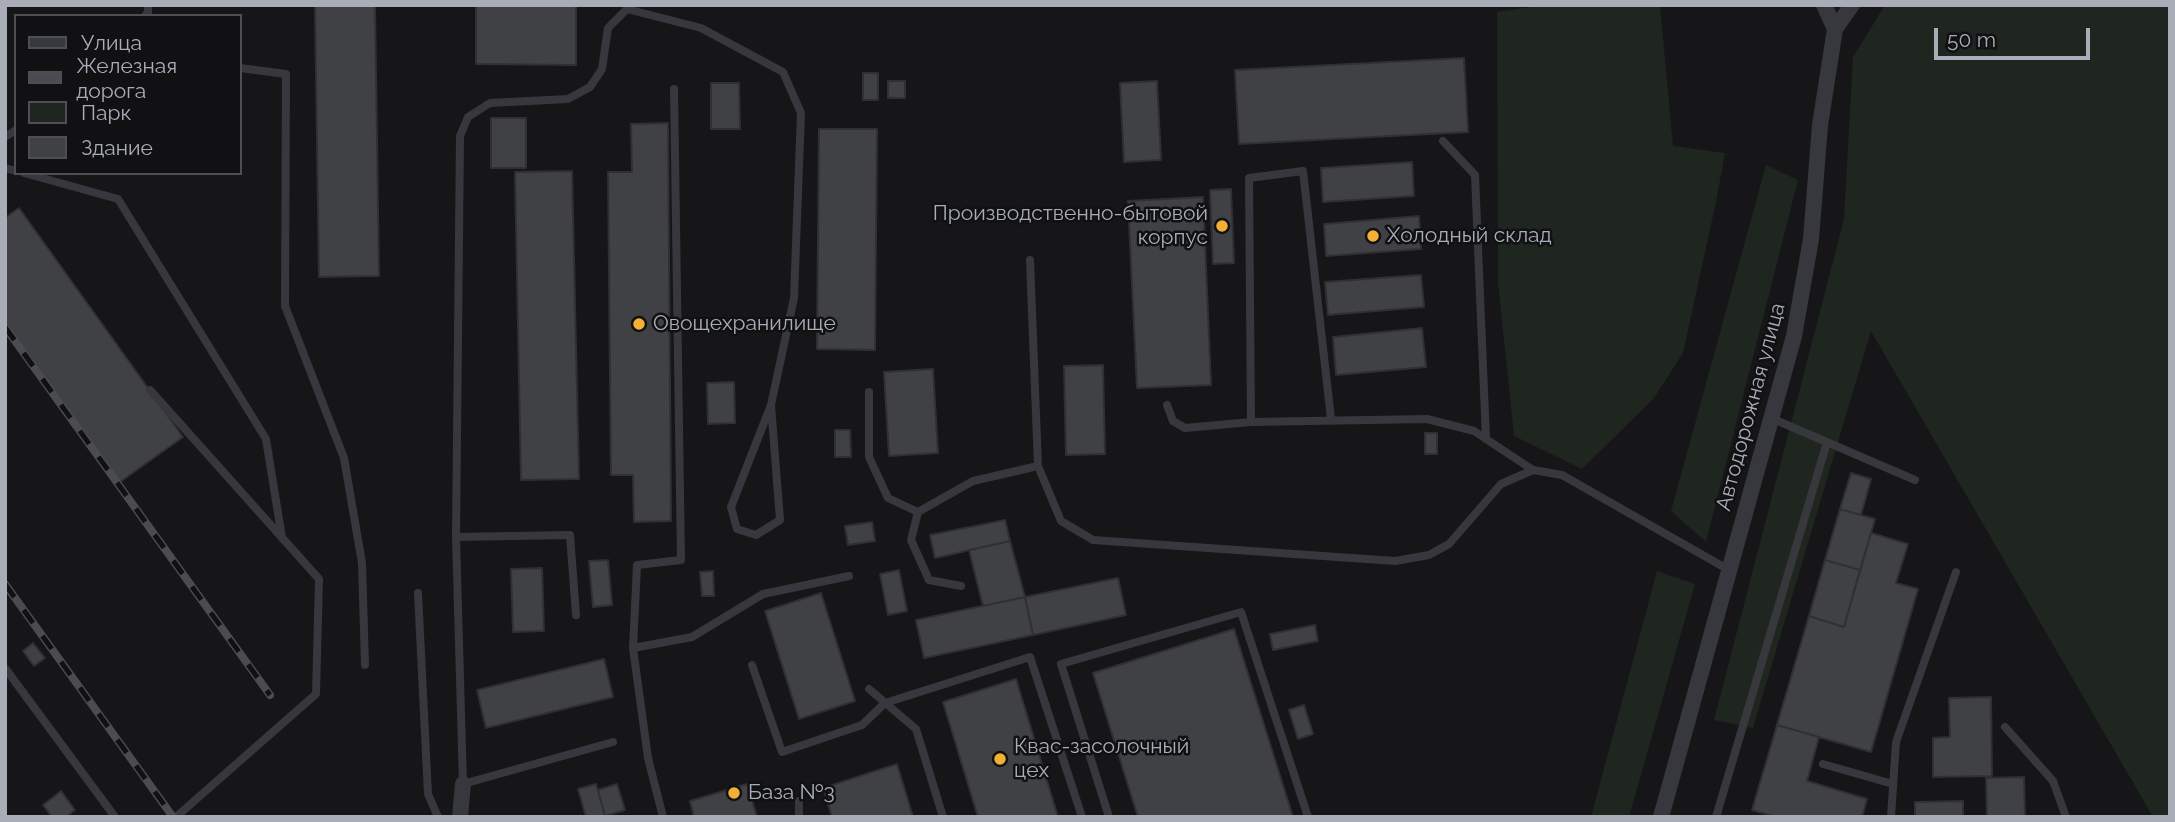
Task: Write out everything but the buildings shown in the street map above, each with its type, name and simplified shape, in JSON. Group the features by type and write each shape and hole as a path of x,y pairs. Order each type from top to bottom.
{"street":[{"path":"1824,5 1835,29"},
{"name":"Автодорожная улица","path":"1661,817 1794,336 1811,239 1820,125 1835,29 1852,5"},
{"path":"460,817 463,784"}],"lane":[{"path":"613,742 463,784 456,537 460,136 468,117 490,103 568,99 590,87 602,69 608,28 627,7 701,28 783,72 801,113 794,298 771,405 731,508 737,529 756,534 780,520 771,405"},
{"path":"242,68 286,74 285,306 344,458 362,563 365,665"},
{"path":"663,817 648,758 633,648 637,565 681,560 674,89"},
{"path":"1444,141 1475,176 1486,439"},
{"path":"1251,422 1249,178 1303,172 1331,419"},
{"path":"31,175 118,199 266,439 282,538"},
{"path":"1030,260 1038,466 1061,521 1093,540 1395,561 1429,555 1449,544 1500,484 1533,470"},
{"path":"150,390 319,579 316,694 176,817"},
{"path":"869,392 869,457 888,498 918,512"},
{"path":"1167,405 1173,421 1185,428 1331,419 1427,419 1474,431 1533,470 1562,475 1729,570"},
{"path":"1771,418 1916,480"},
{"path":"1716,817 1827,442"},
{"path":"961,586 929,580 911,540 918,512 973,481 1038,466"},
{"path":"456,537 570,535 576,615"},
{"path":"1891,817 1896,742 1956,572"},
{"path":"633,648 692,637 764,594 849,576"},
{"path":"418,593 428,794 438,817"},
{"path":"1109,817 1061,664 1241,612 1308,817"},
{"path":"752,665 782,752 862,725 885,703 1030,657 1082,817"},
{"path":"5,668 115,817"},
{"path":"869,689 916,729 943,817"},
{"path":"2006,727 2053,781 2066,817"},
{"path":"1823,764 1893,784"},
{"path":"799,801 799,817"}],"green space":[{"path":"1544,5 1660,5 1673,146 1725,153 1683,353 1654,398 1582,469 1514,436 1498,282 1497,12"},
{"path":"1885,5 2170,5 2170,817 2153,817 1871,331 1753,728 1714,720 1844,219 1853,57"},
{"path":"1766,165 1798,180 1706,542 1671,511"},
{"path":"1657,571 1695,584 1629,817 1591,817"}],"railway":[{"path":"5,327 270,695"},
{"path":"5,584 173,817"}],"place":[{"name":"Производственно-бытовой корпус","path":"1222,226"},
{"name":"Холодный склад","path":"1373,236"},
{"name":"Овощехранилище","path":"639,324"},
{"name":"Квас-засолочный цех","path":"1000,759"},
{"name":"База №3","path":"734,793"}]}
